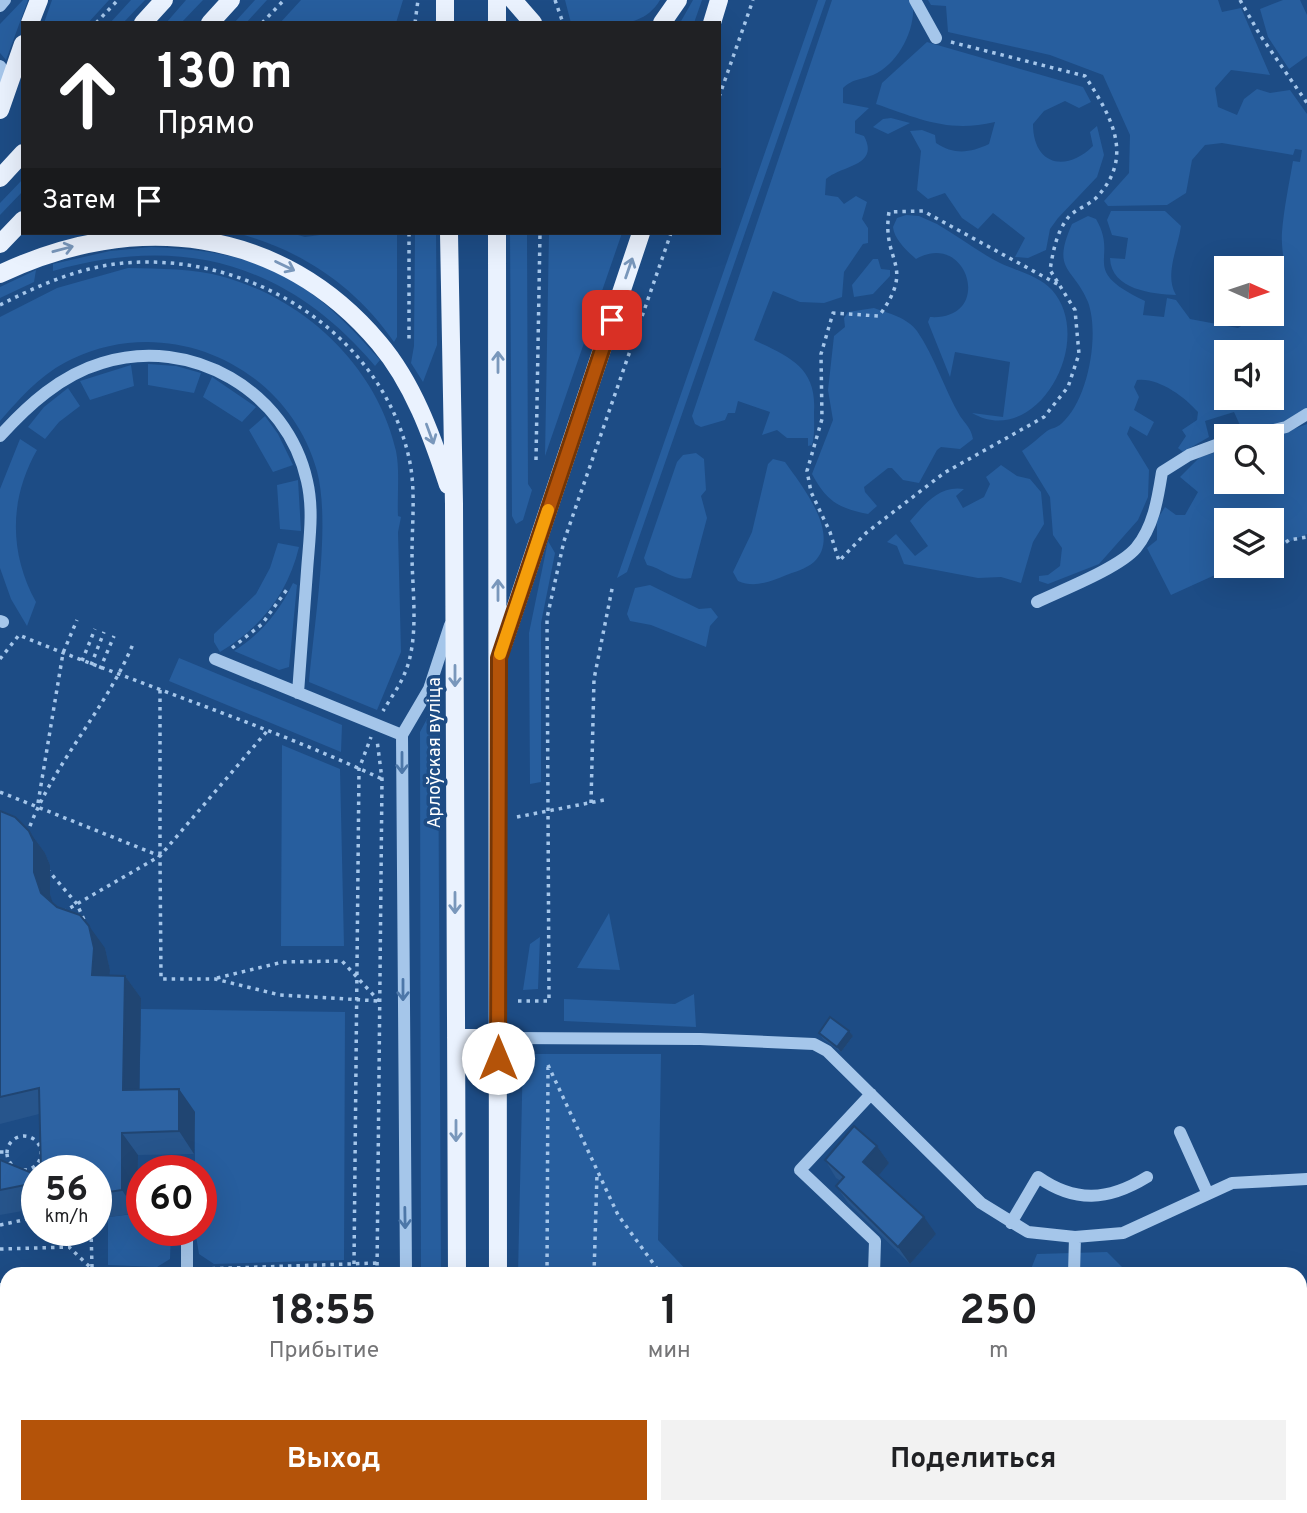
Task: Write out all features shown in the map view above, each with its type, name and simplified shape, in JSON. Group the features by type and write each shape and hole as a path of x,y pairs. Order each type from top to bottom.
{"main road":[{"path":"31,21 39,0"},
{"path":"145,21 164,0"},
{"path":"212,21 231,0"},
{"path":"445,0 445,21"},
{"path":"497,0 497,21"},
{"path":"513,0 531,21"},
{"path":"664,21 673,12 678,0"},
{"path":"713,21 719,0"},
{"path":"0,110 21,50"},
{"path":"0,178 21,155"},
{"path":"0,244 21,222"},
{"name":"Арлоўская вуліца","path":"449,235 454,504 457,1267"},
{"path":"497,235 498,1267"},
{"path":"499,658 640,235"},
{"path":"0,274 41,255 133,237 221,242 293,268 331,296 360,323 394,364 428,427 454,504"},
{"path":"456,1038 498,1038"}],"lane":[{"path":"0,6 5,0"},
{"path":"915,0 936,38"},
{"path":"0,66 5,74 6,92"},
{"path":"0,436 23,411 63,381 90,367 118,358 158,355 193,361 223,373 252,392 272,411 292,440 309,489 311,523 298,693"},
{"path":"1284,428 1307,414"},
{"path":"1037,602 1102,571 1136,548 1156,511 1162,471 1189,455 1214,446"},
{"path":"406,1267 402,735 429,689 454,608"},
{"path":"215,659 402,735"},
{"path":"498,1038 700,1039 814,1044 827,1051 981,1203 1028,1232 1045,1236 1074,1237 1123,1233 1232,1183 1278,1178 1307,1179"},
{"path":"871,1094 800,1170 875,1241 874,1267"},
{"path":"1181,1132 1208,1192"},
{"path":"1011,1223 1038,1177 1059,1191 1088,1197 1126,1190 1147,1177"},
{"path":"1074,1237 1074,1267"},
{"path":"187,1246 187,1267"}],"path":[{"path":"98,21 117,0"},
{"path":"264,21 284,0"},
{"path":"415,21 418,0"},
{"path":"555,0 562,21"},
{"path":"721,91 753,0"},
{"path":"1240,0 1259,35 1307,103"},
{"path":"936,38 1085,76 1103,104 1119,146 1111,182 1090,204 1068,216 1056,241 1050,270 1075,310 1079,354 1068,387 1044,417 944,473 866,533 839,561 830,532 811,492 807,471 822,419 821,354 834,313 878,316 894,294 899,274 886,232 890,212 923,211 1059,285"},
{"path":"409,235 409,339"},
{"path":"536,460 540,235"},
{"path":"518,1001 549,1001 547,618 564,541 670,235"},
{"path":"0,305 39,285 80,271 125,263 192,265 238,276 283,296 316,318 359,358 379,384 397,420 410,459 412,643 405,673 375,724 359,769 354,1264"},
{"path":"1284,544 1307,537"},
{"path":"215,659 257,629 276,608 294,578"},
{"path":"591,803 594,679 613,584"},
{"path":"26,837 37,807 63,653 77,621"},
{"path":"82,661 95,629"},
{"path":"91,665 104,632"},
{"path":"0,659 19,635 120,677 268,730 382,779"},
{"path":"100,669 114,636"},
{"path":"37,807 120,677 133,644"},
{"path":"160,690 161,979 215,979 280,995 379,1001"},
{"path":"375,724 382,779 377,1267"},
{"path":"57,916 160,856 268,730"},
{"path":"0,792 160,856"},
{"path":"499,820 604,800"},
{"path":"41,866 51,872 76,904 86,925"},
{"path":"215,979 283,962 342,961 379,1001"},
{"path":"547,1267 548,1065 618,1215 656,1267"},
{"path":"40,1132 36,1141 40,1155"},
{"path":"21,1168 10,1163 8,1153 12,1142 18,1138 36,1141"},
{"path":"0,1152 8,1153"},
{"path":"594,1267 597,1172"},
{"path":"0,1225 21,1220"},
{"path":"91,1246 92,1267"}],"shaded area":[{"path":"23,0 28,0 6,60 0,53 0,24"},
{"path":"52,0 109,0 90,21 45,21"},
{"path":"131,0 145,0 125,21 112,21"},
{"path":"186,0 203,0 183,21 168,21"},
{"path":"255,0 267,0 248,21 236,21"},
{"path":"301,0 403,0 397,21 282,21"},
{"path":"565,0 660,0 643,17 632,21 570,21"},
{"path":"693,0 702,0 695,21 681,21"},
{"path":"818,0 826,0 627,572 617,578"},
{"path":"832,0 912,0 913,10 909,32 891,62 873,75 843,88 843,103 869,108 855,121 855,133 864,136 868,146 867,153 857,164 826,179 825,195 838,197 844,204 856,196 867,202 862,219 868,228 868,243 863,244 844,272 842,297 824,303 800,302 773,291 754,340 789,358 806,374 814,397 814,433 812,445 808,446 808,438 787,438 777,430 762,435 770,412 738,401 735,413 728,413 725,420 701,427 695,424 692,416"},
{"path":"928,0 1218,0 1222,12 1241,8 1270,75 1231,70 1215,88 1218,107 1237,115 1244,99 1257,89 1270,93 1290,90 1307,114 1307,408 1285,421 1274,424 1239,424 1234,412 1205,421 1209,437 1183,452 1178,448 1186,436 1182,430 1197,420 1198,412 1170,389 1154,382 1137,380 1134,387 1139,397 1134,410 1154,422 1147,436 1130,426 1127,434 1149,470 1148,497 1138,520 1099,564 1048,584 1039,581 1039,576 1048,575 1060,566 1062,548 1053,535 1050,497 1022,451 1070,414 1085,384 1089,367 1093,332 1088,302 1064,260 1066,240 1072,224 1088,216 1096,219 1102,233 1106,272 1124,290 1145,301 1143,315 1164,317 1167,298 1176,300 1190,319 1214,324 1214,326 1284,326 1282,232 1293,161 1300,162 1302,150 1295,149 1293,155 1222,143 1205,145 1192,160 1186,193 1167,205 1108,206 1104,201 1129,173 1130,135 1103,75 1050,55 948,32 946,6 931,5"},
{"path":"1283,0 1300,0 1307,15 1307,56 1289,69 1268,37 1260,9"},
{"path":"927,42 1083,87 1091,102 1079,108 1065,101 1044,111 1033,124 1034,138 1039,149 1053,160 1072,160 1083,154 1093,146 1090,132 1097,126 1104,155 1097,177 1050,229 1046,250 1028,258 1015,257 1025,238 993,213 978,229 962,218 945,193 928,199 917,190 921,151 910,131 922,130 935,135 936,143 949,149 969,151 989,144 995,122 963,126 934,123 876,104 882,83"},
{"path":"891,118 910,123 888,134 873,127 883,119"},
{"path":"21,181 21,193 0,215 0,203"},
{"path":"1111,211 1165,211 1181,226 1171,279 1176,295 1135,288 1118,277 1112,269 1110,258 1125,259 1128,238 1112,235 1107,220"},
{"path":"906,215 919,216 937,224 992,259 1041,281 1052,290 1064,311 1067,336 1063,361 1053,384 1037,404 1018,417 996,420 972,413 1003,417 1010,362 955,352 950,377 928,322 930,317 950,314 963,305 968,292 967,278 960,265 949,256 934,253 916,259 905,249 893,227 897,218"},
{"path":"243,235 397,235 397,337 394,342 362,304 326,273"},
{"path":"415,235 436,235 437,345 423,382 411,363 414,346"},
{"path":"510,235 527,235 528,484 532,490 523,520 516,524 512,516"},
{"path":"549,235 621,235 545,456"},
{"path":"151,247 223,255 280,274 329,308 380,360 375,366 341,331 306,302 269,281 230,266 189,258 146,256 100,260 53,271 53,264 110,251"},
{"path":"873,259 878,259 881,269 890,270 890,276 873,294 854,297 852,285"},
{"path":"128,268 212,274 254,288 283,302 334,341 355,365 373,392 387,420 396,451 398,516 401,517 398,532 401,652 377,710 309,682 322,546 321,493 317,471 302,434 280,403 252,377 220,358 184,346 147,342 109,346 72,359 51,371 0,421 0,317 57,288"},
{"path":"36,270 34,282 0,298 0,287"},
{"path":"874,308 903,319 917,331 973,439 960,449 941,447 937,450 919,483 903,480 892,468 888,468 864,487 877,506 868,514 834,502 812,474 833,420 828,390 834,336 845,327 844,318 848,312"},
{"path":"148,364 176,366 201,373 194,393 148,385"},
{"path":"131,365 134,386 90,400 80,381"},
{"path":"212,377 256,407 242,422 203,397"},
{"path":"68,388 80,406 59,422 45,439 28,427 44,407"},
{"path":"265,416 278,434 293,465 273,472 249,430"},
{"path":"1307,424 1307,534 1284,544 1284,508 1214,508 1214,575 1171,595 1147,548 1157,540 1157,520 1165,507 1176,515 1185,515 1198,492 1180,477 1200,457 1214,453 1214,494 1284,494 1284,433"},
{"path":"20,439 37,450 21,488 17,507 17,545 27,583 36,602 27,626 11,599 0,568 0,489"},
{"path":"696,453 704,459 706,490 701,496 707,518 691,578 685,579 647,565 644,558 677,462 683,455"},
{"path":"773,459 785,462 809,497 822,525 824,538 821,551 814,562 800,570 767,582 744,583 738,581 733,572 752,532 768,464"},
{"path":"1001,465 1017,476 1030,479 1041,492 1044,524 1033,542 1021,583 1001,577 978,578 904,564 897,546 887,542 896,534 915,556 928,546 910,521 921,508 933,497 947,490 964,489 956,496 963,508 984,497 990,484 986,477"},
{"path":"298,480 301,531 280,529 277,485"},
{"path":"548,541 555,553 541,623 541,782 530,784 529,633"},
{"path":"278,543 299,547 288,579 271,608 260,620 220,652 214,642 214,634 256,594 270,568"},
{"path":"293,583 297,585 289,667 279,670 234,651 268,622"},
{"path":"650,585 699,609 711,608 718,617 710,626 706,647 651,625 630,621 627,614 635,588"},
{"path":"179,658 342,725 341,752 169,681"},
{"path":"438,711 441,1267 421,1267 420,732 428,717"},
{"path":"282,745 340,769 344,946 281,946"},
{"path":"609,913 620,970 577,968"},
{"path":"540,937 538,989 523,990 530,944"},
{"path":"694,994 696,1027 564,1021 564,999 675,1004"},
{"path":"141,1009 345,1012 344,1260 214,1264 199,1254 198,1246 217,1246 217,1155 195,1155 195,1112 139,1112"},
{"path":"523,1054 661,1054 658,1240 683,1267 518,1267"},
{"path":"126,1215 126,1246 170,1246 170,1259 157,1267 108,1265 108,1246 112,1246 112,1217"},
{"path":"1107,1252 1122,1267 1032,1267 1037,1254"}],"building":[{"path":"0,811 15,817 29,831 34,842 34,872 41,893 57,907 80,915 89,926 94,948 92,975 125,976 123,1090 179,1089 179,1131 122,1133 122,1190 112,1192 112,1155 41,1155 39,1088 0,1097"},
{"path":"830,1017 849,1031 837,1047 819,1033"},
{"path":"854,1126 877,1146 863,1162 924,1217 898,1247 836,1186 844,1177 825,1160"},
{"path":"0,1160 21,1169 21,1186 0,1190"}],"slow traffic":[{"path":"500,654 548,510"}],"route":[{"path":"498,1058 499,658 612,320"}]}
